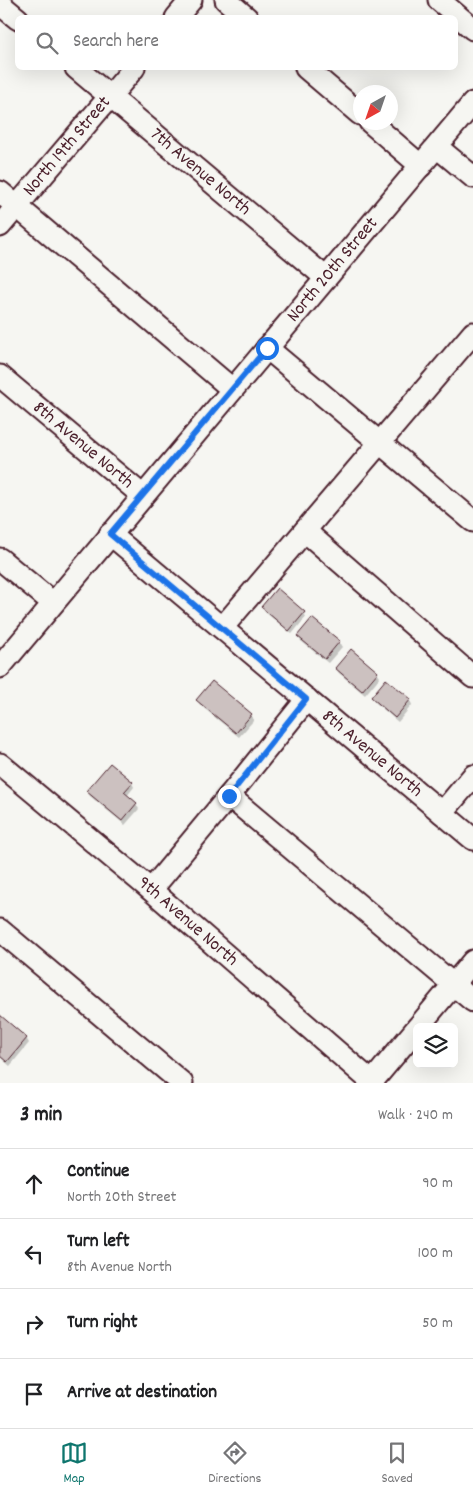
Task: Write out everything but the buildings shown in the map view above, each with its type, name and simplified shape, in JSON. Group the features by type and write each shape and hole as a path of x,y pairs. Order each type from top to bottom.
{"street":[{"path":"178,15 190,0"},
{"path":"226,0 244,15"},
{"path":"439,0 457,15"},
{"path":"0,4 15,16"},
{"path":"458,16 473,29"},
{"name":"7th Avenue North","path":"78,70 326,278"},
{"name":"North 19th Street","path":"0,226 132,70"},
{"path":"308,70 353,108"},
{"name":"North 20th Street","path":"0,666 473,103"},
{"path":"379,130 421,166"},
{"path":"436,147 473,177"},
{"path":"0,192 232,389"},
{"path":"222,628 380,442 469,347"},
{"path":"267,348 473,521"},
{"name":"8th Avenue North","path":"0,376 143,496"},
{"path":"305,531 473,677"},
{"name":"8th Avenue North","path":"110,534 473,839"},
{"path":"0,559 53,603"},
{"path":"151,890 306,699"},
{"name":"9th Avenue North","path":"0,764 151,890 372,1083"},
{"path":"442,814 473,776"},
{"path":"229,796 473,1001"},
{"path":"0,930 182,1083"},
{"path":"421,1023 473,961"},
{"path":"372,1083 413,1033"}],"route":[{"path":"229,796 306,699 110,534 267,348"}]}
